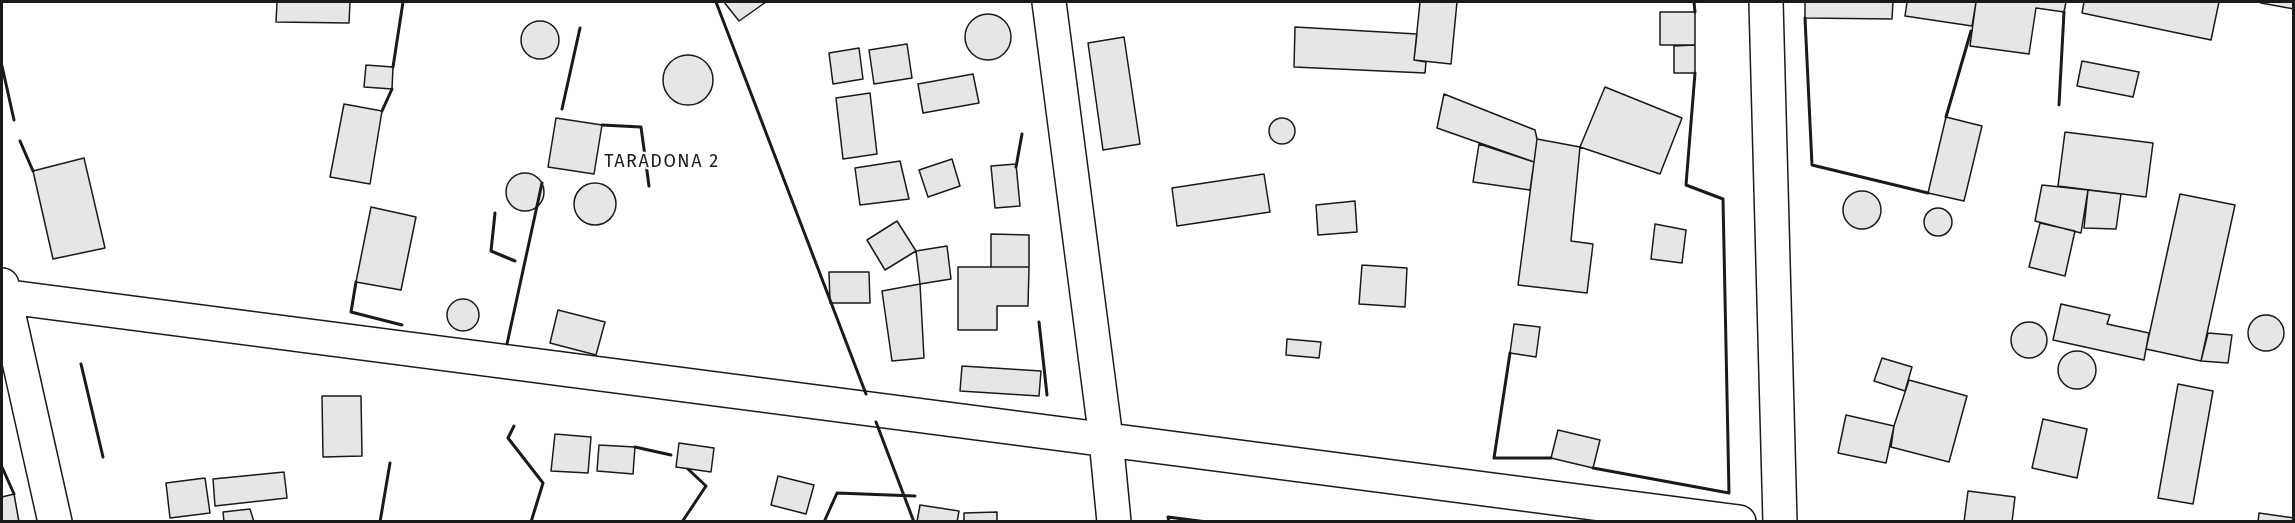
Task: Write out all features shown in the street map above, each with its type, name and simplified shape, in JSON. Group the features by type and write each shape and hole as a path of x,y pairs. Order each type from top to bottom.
{"street":[{"path":"1049,2 1106,439 1114,522"},
{"path":"1766,2 1779,522"},
{"path":"55,522 2,292 1739,522"}],"building":[{"path":"277,2 350,2 349,23 276,22"},
{"path":"724,2 766,2 739,21"},
{"path":"1420,2 1457,2 1451,64 1414,60"},
{"path":"1805,2 1893,2 1892,19 1805,18"},
{"path":"1907,2 1976,2 1972,26 1905,16"},
{"path":"1976,2 2066,2 2064,12 2036,8 2029,54 1970,46"},
{"path":"2084,2 2219,2 2211,40 2082,13"},
{"path":"2294,2 2294,9 2261,3"},
{"path":"1660,12 1695,12 1695,45 1660,45"},
{"path":"988,14 1004,21 1011,37 1004,53 988,60 972,53 965,37 972,21"},
{"path":"540,21 547,22 553,27 558,33 558,47 553,53 547,58 540,59 533,58 527,53 522,47 521,40 522,33 527,27 533,22"},
{"path":"1295,27 1417,34 1414,60 1426,62 1425,73 1294,67"},
{"path":"1124,37 1140,144 1103,150 1088,43"},
{"path":"907,44 912,78 874,84 869,50"},
{"path":"1695,45 1695,73 1674,73 1674,46"},
{"path":"859,48 863,79 833,84 829,53"},
{"path":"688,55 697,57 708,66 713,80 711,89 702,100 688,105 679,103 668,94 663,80 665,71 674,60"},
{"path":"2082,61 2139,72 2133,97 2077,86"},
{"path":"366,65 393,67 392,89 364,87"},
{"path":"973,74 979,103 923,113 918,84"},
{"path":"1605,87 1682,118 1660,174 1580,147"},
{"path":"870,93 877,154 843,159 836,98"},
{"path":"1444,94 1535,130 1537,139 1534,162 1437,128"},
{"path":"344,104 382,111 370,184 330,177"},
{"path":"1946,117 1982,126 1964,201 1928,193"},
{"path":"556,118 602,125 594,174 548,167"},
{"path":"1282,118 1291,122 1295,131 1291,140 1282,144 1273,140 1269,131 1273,122"},
{"path":"2065,132 2153,143 2146,197 2058,186"},
{"path":"1537,139 1580,147 1571,241 1593,244 1587,293 1518,285"},
{"path":"1479,144 1534,162 1530,190 1473,182"},
{"path":"84,158 105,248 53,259 33,171"},
{"path":"952,159 960,186 928,197 919,170"},
{"path":"900,161 909,199 860,205 855,168"},
{"path":"1016,164 1020,206 995,208 991,166"},
{"path":"525,173 539,178 544,192 539,206 525,211 511,206 506,192 511,178"},
{"path":"1264,174 1270,212 1177,226 1172,188"},
{"path":"595,183 610,189 616,204 610,219 595,225 580,219 574,204 580,189"},
{"path":"2042,185 2088,190 2081,233 2035,221"},
{"path":"2088,190 2121,194 2116,229 2084,228"},
{"path":"1862,191 1869,192 1875,197 1880,203 1880,217 1875,223 1869,228 1862,229 1855,228 1849,223 1844,217 1843,210 1844,203 1849,197 1855,192"},
{"path":"2180,194 2235,205 2201,361 2146,349"},
{"path":"1355,201 1357,232 1318,235 1316,205"},
{"path":"371,207 416,217 401,290 356,282"},
{"path":"1938,208 1948,212 1952,222 1948,232 1938,236 1928,232 1924,222 1928,212"},
{"path":"897,221 916,251 885,270 867,240"},
{"path":"2040,223 2075,231 2065,276 2029,267"},
{"path":"1655,224 1686,230 1682,263 1651,259"},
{"path":"991,234 1029,235 1029,267 991,267"},
{"path":"947,246 951,279 920,284 916,251"},
{"path":"1362,265 1407,268 1405,307 1359,304"},
{"path":"958,267 1029,267 1028,306 997,306 997,330 958,330"},
{"path":"829,272 869,272 870,303 830,303"},
{"path":"920,284 924,358 892,361 882,291"},
{"path":"463,299 474,304 479,315 474,326 463,331 452,326 447,315 452,304"},
{"path":"2061,304 2110,315 2107,324 2149,333 2144,360 2053,340"},
{"path":"558,310 605,322 596,355 550,343"},
{"path":"2266,315 2279,320 2284,333 2279,346 2266,351 2253,346 2248,333 2253,320"},
{"path":"2029,322 2042,327 2047,340 2042,353 2029,358 2016,353 2011,340 2016,327"},
{"path":"1514,324 1540,327 1536,357 1510,353"},
{"path":"2208,333 2232,335 2228,363 2201,361"},
{"path":"1287,339 1321,342 1319,358 1286,355"},
{"path":"2077,351 2084,352 2090,357 2095,363 2095,377 2090,383 2084,388 2077,389 2070,388 2064,383 2059,377 2058,370 2059,363 2064,357 2070,352"},
{"path":"1882,358 1912,367 1905,391 1874,381"},
{"path":"962,366 1041,371 1039,396 960,391"},
{"path":"1909,380 1967,396 1949,462 1891,447 1894,426"},
{"path":"2178,384 2213,391 2193,504 2158,498"},
{"path":"322,396 361,396 362,456 323,457"},
{"path":"1846,415 1894,426 1886,463 1838,453"},
{"path":"2043,419 2087,429 2077,478 2032,468"},
{"path":"1558,430 1600,440 1593,468 1551,458"},
{"path":"555,434 591,437 588,473 551,471"},
{"path":"679,443 714,448 711,472 676,467"},
{"path":"599,445 635,447 633,474 597,471"},
{"path":"284,472 287,498 215,506 213,479"},
{"path":"778,476 814,485 806,514 771,505"},
{"path":"205,478 210,513 170,518 166,483"},
{"path":"1968,491 2015,497 2012,522 1964,522"},
{"path":"14,494 19,522 2,522 2,497"},
{"path":"920,505 959,511 957,522 917,522"},
{"path":"250,509 254,522 224,522 223,512"},
{"path":"997,512 997,522 964,522 964,513"},
{"path":"2259,513 2294,518 2294,522 2258,522"}],"wall":[{"path":"393,67 403,2"},
{"path":"716,2 866,394"},
{"path":"1694,2 1695,12"},
{"path":"2059,105 2064,12"},
{"path":"1805,18 1812,165 1928,193"},
{"path":"562,109 580,28"},
{"path":"1946,117 1971,31"},
{"path":"2,66 14,120"},
{"path":"1593,468 1729,493 1723,199 1686,185 1695,73"},
{"path":"382,111 392,89"},
{"path":"602,125 641,127 649,186"},
{"path":"1016,167 1022,134"},
{"path":"20,141 33,171"},
{"path":"507,344 542,183"},
{"path":"495,213 491,251 515,261"},
{"path":"356,282 351,312 402,325"},
{"path":"1039,322 1047,395"},
{"path":"1510,353 1494,458 1551,458"},
{"path":"81,364 103,457"},
{"path":"876,422 914,522"},
{"path":"514,426 508,438 543,483 531,522"},
{"path":"635,447 671,455"},
{"path":"380,522 390,463"},
{"path":"2,467 14,494"},
{"path":"682,522 706,486 688,469"},
{"path":"824,522 837,493 915,496"},
{"path":"1169,522 1168,517 1207,522"}],"district":[{"name":"TARADONA 2","path":"662,162"}]}
